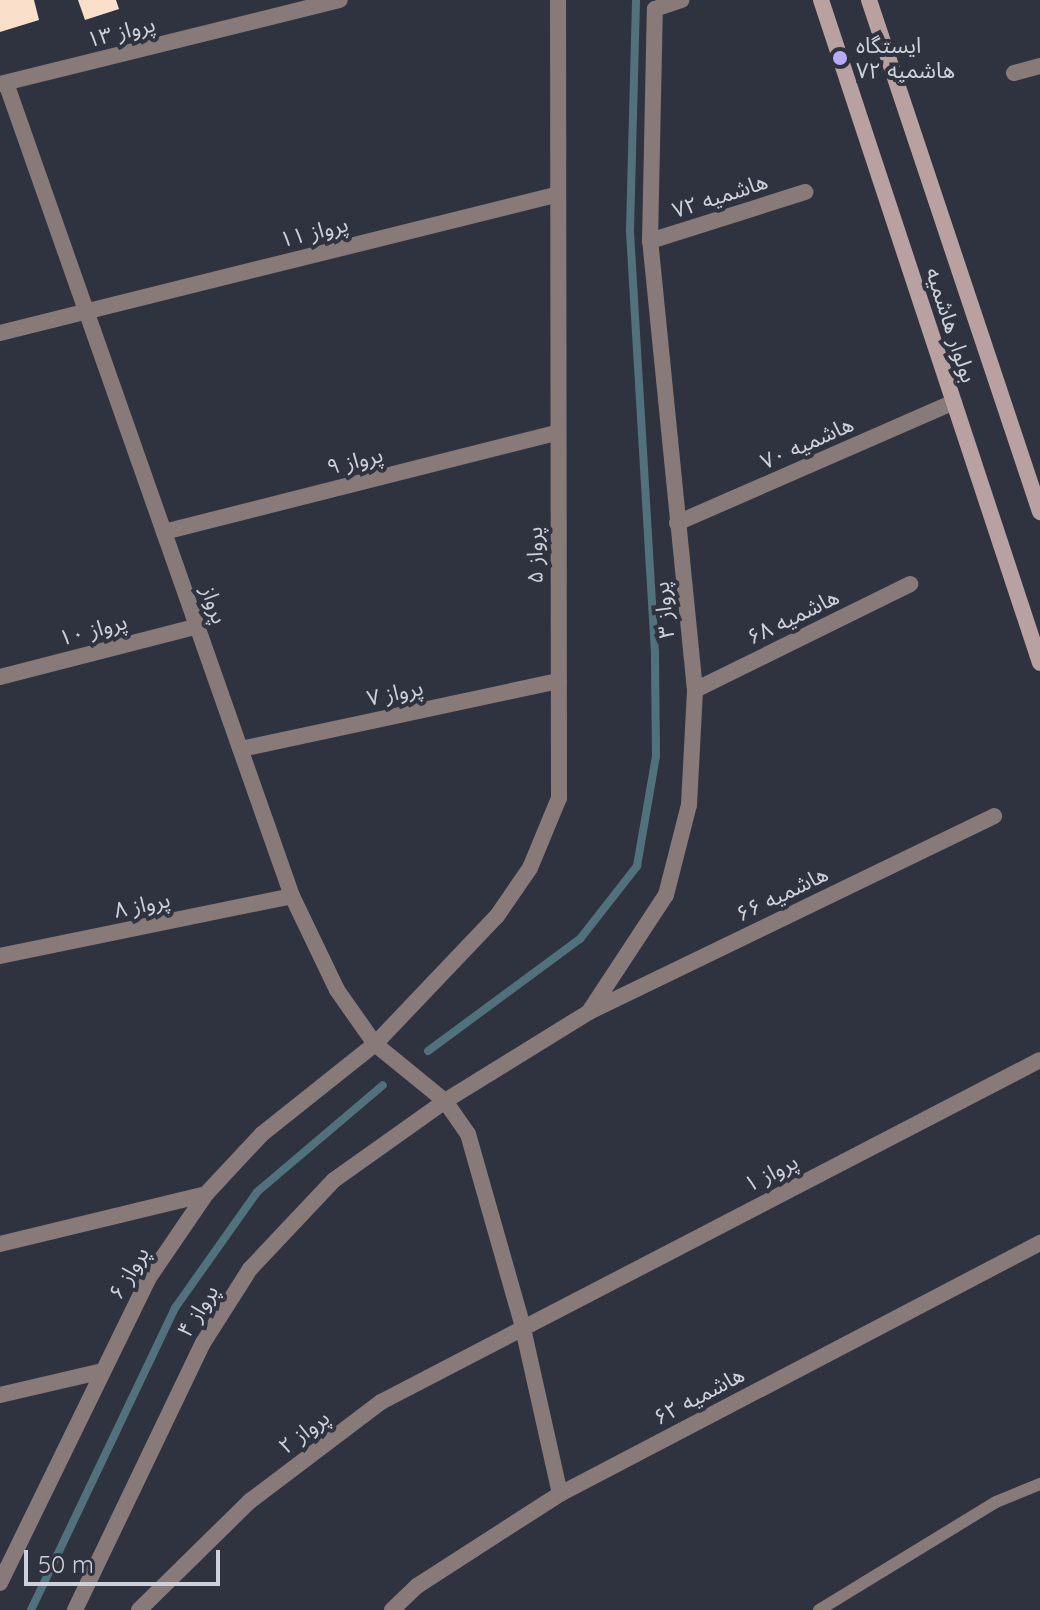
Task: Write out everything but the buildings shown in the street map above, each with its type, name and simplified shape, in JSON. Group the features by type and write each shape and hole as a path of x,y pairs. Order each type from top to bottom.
{"main road":[{"name":"بولوار هاشمیه","path":"821,0 1040,663"},
{"name":"بولوار هاشمیه","path":"869,0 1040,512"}],"street":[{"name":"پرواز ۱۳","path":"3,84 340,0"},
{"name":"پرواز ۵","path":"375,1044 497,916 530,868 559,798 555,195 558,0"},
{"name":"پرواز ۳","path":"445,1101 589,1012 666,895 689,805 695,690 650,241 655,9 681,0"},
{"path":"1014,73 1040,66"},
{"name":"پرواز","path":"3,84 292,896 337,990 375,1044 445,1101 468,1134 522,1324 560,1494"},
{"name":"هاشمیه ۷۲","path":"650,241 805,192"},
{"name":"پرواز ۱۱","path":"0,333 555,195"},
{"name":"هاشمیه ۷۰","path":"677,523 954,402"},
{"name":"پرواز ۹","path":"164,532 556,433"},
{"name":"هاشمیه ۶۸","path":"695,690 910,584"},
{"name":"پرواز ۱۰","path":"0,677 198,626"},
{"name":"پرواز ۷","path":"241,749 559,681"},
{"name":"هاشمیه ۶۶","path":"589,1012 994,816"},
{"name":"پرواز ۸","path":"0,956 292,896"},
{"name":"پرواز ۶","path":"0,1583 99,1372 148,1279 206,1194 262,1134 375,1044"},
{"name":"پرواز ۱","path":"522,1324 1040,1060"},
{"name":"پرواز ۴","path":"75,1610 203,1343 250,1269 334,1180 445,1101"},
{"path":"0,1244 206,1194"},
{"name":"هاشمیه ۶۲","path":"392,1610 417,1586 560,1494 1040,1243"},
{"name":"پرواز ۲","path":"139,1610 250,1501 381,1402 522,1324"},
{"path":"0,1395 99,1372"}],"lane":[{"path":"819,1610 996,1502 1040,1484"}],"waterway":[{"path":"428,1051 580,939 637,866 656,756 655,653 630,230 636,0"},
{"path":"31,1610 175,1308 257,1192 383,1085"}],"place":[{"name":"ایستگاه هاشمیه ۷۲","path":"840,58"}]}
